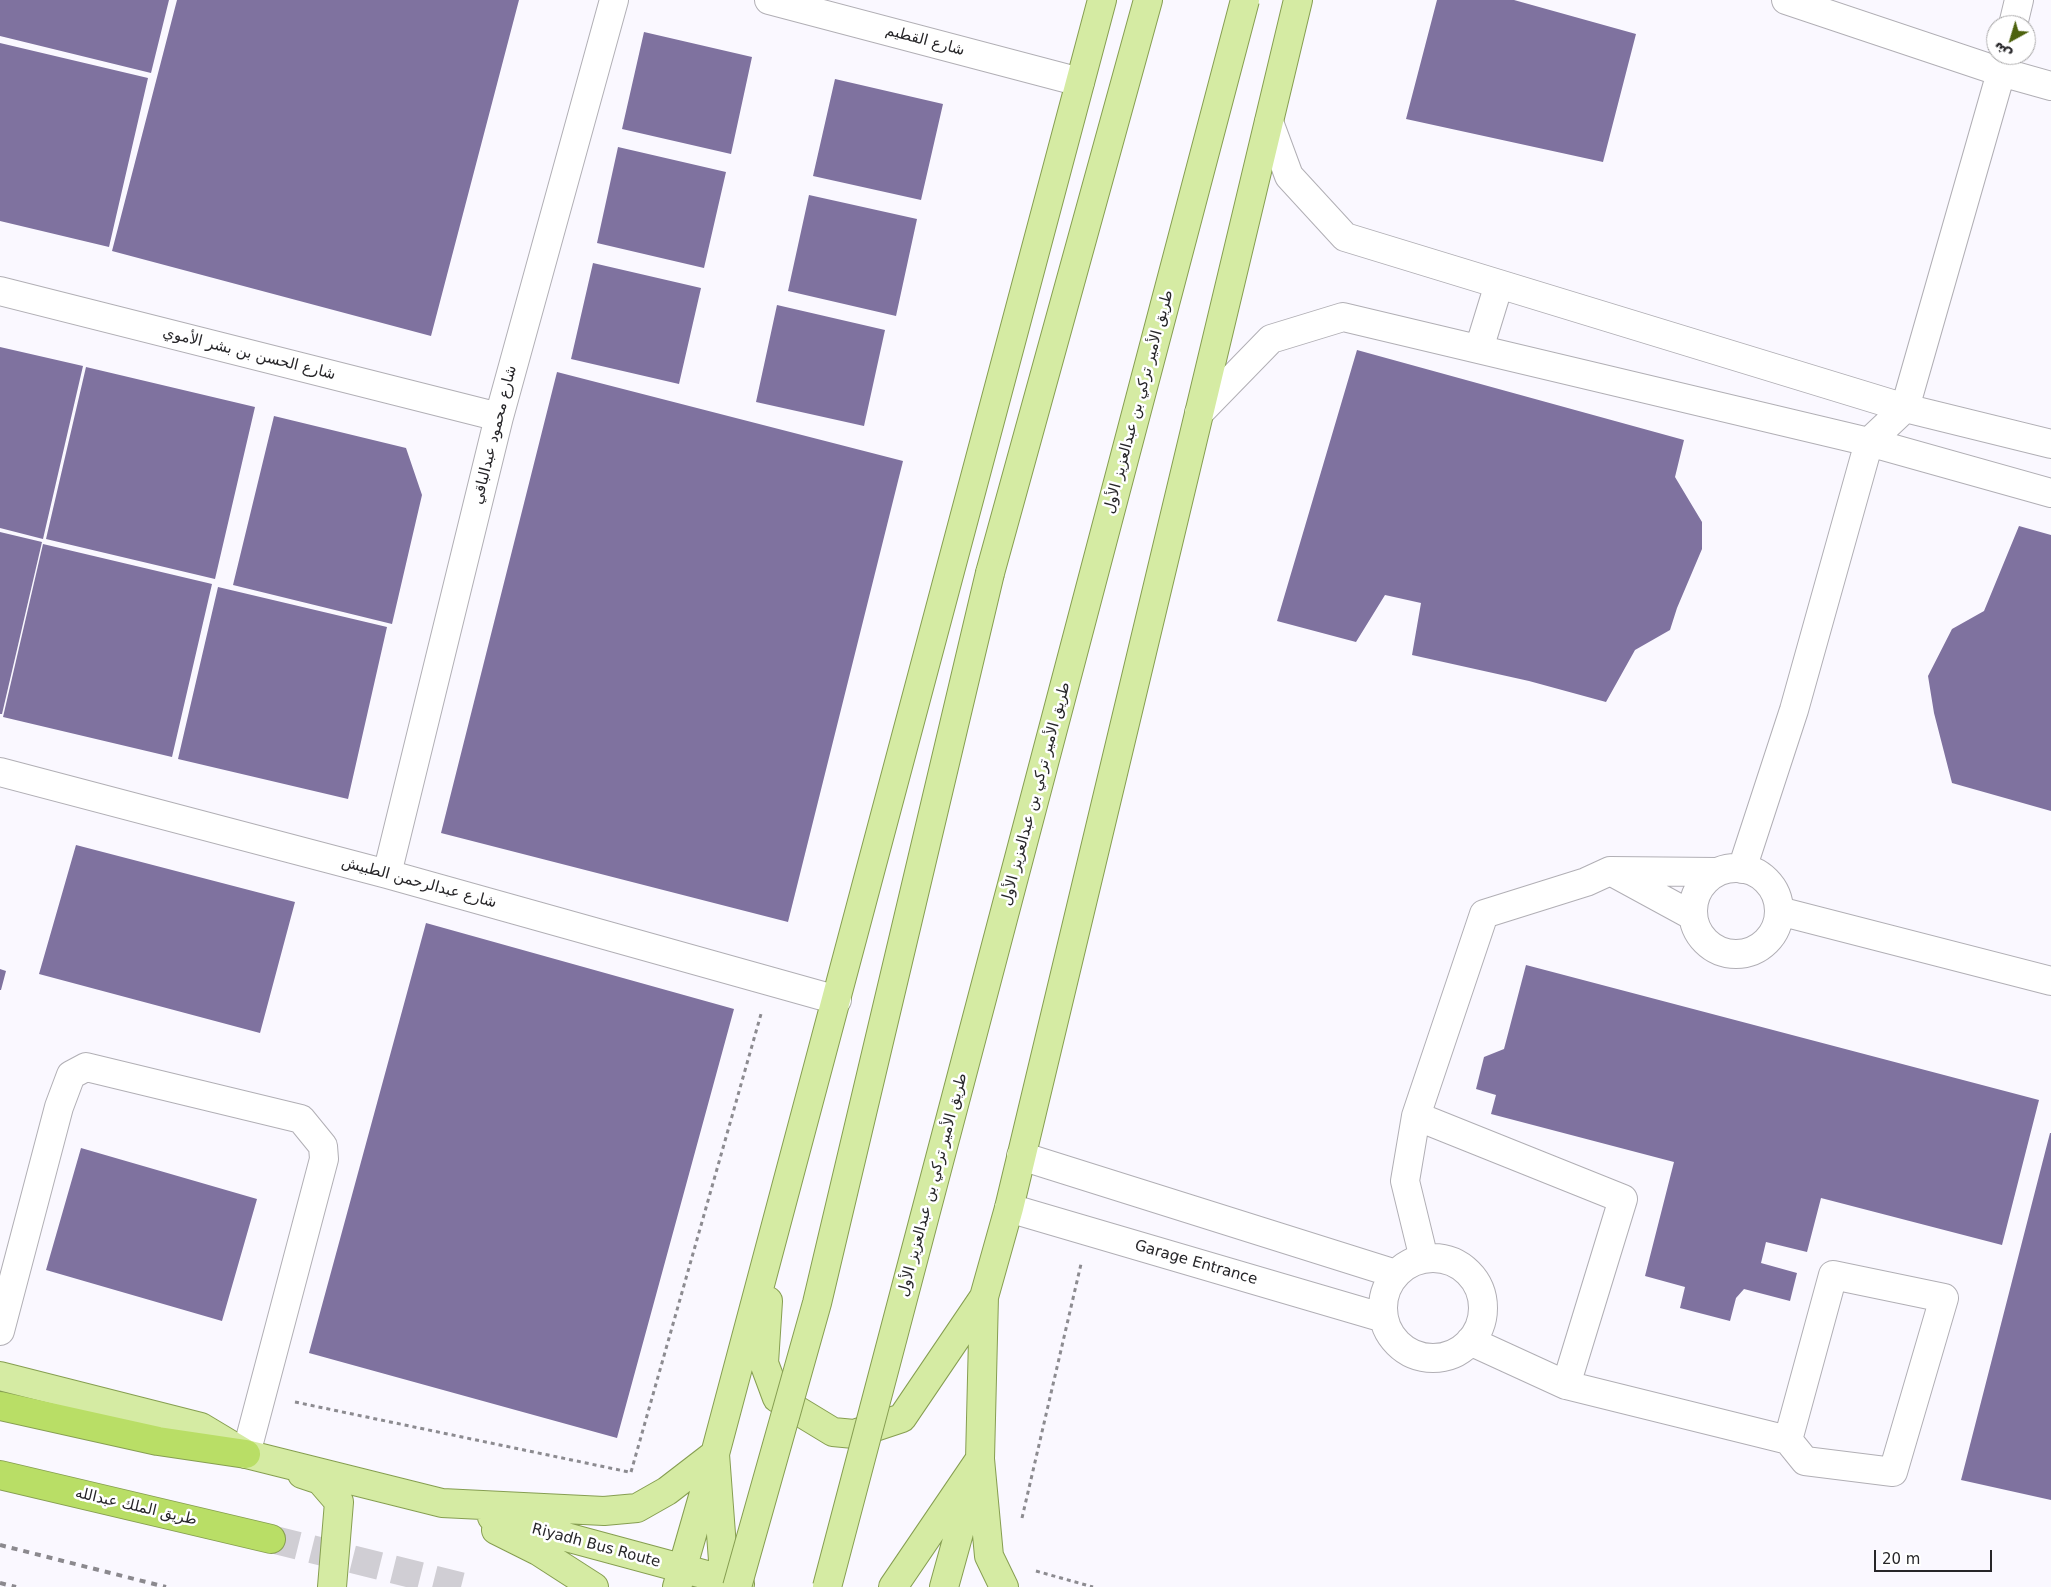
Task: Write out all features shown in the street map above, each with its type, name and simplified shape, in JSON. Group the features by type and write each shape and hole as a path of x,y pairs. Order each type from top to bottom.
{"highway":[{"path":"0,1406 158,1441 246,1454"},
{"name":"طريق الملك عبدالله","path":"0,1475 271,1538"}],"main road":[{"path":"679,1578 715,1454 837,1000 1102,0"},
{"path":"729,1585 817,1303 990,573 1148,0"},
{"name":"طريق الأمير تركي بن عبدالعزيز الأول","path":"827,1587 1245,0"},
{"path":"1004,1587 989,1556 980,1459 984,1297 1009,1208 1298,0"},
{"path":"772,1240 764,1363 776,1398 833,1432 854,1434 902,1418 984,1297"},
{"path":"0,1376 200,1427 246,1454 320,1480 339,1502 332,1587"},
{"path":"246,1454 442,1503 604,1511 637,1508 668,1491 715,1454"},
{"path":"715,1454 729,1585"},
{"path":"893,1587 980,1459"},
{"path":"944,1587 980,1459"},
{"path":"442,1503 538,1551 594,1587"},
{"name":"Riyadh Bus Route","path":"442,1503 679,1578 750,1587"}],"street":[{"name":"شارع محمود عبدالباقي","path":"387,874 499,417 614,0"},
{"name":"شارع القطيم","path":"769,0 1080,82"},
{"path":"1786,0 1986,59"},
{"path":"2015,15 2019,0"},
{"path":"1424,1259 1405,1181 1416,1116 1484,914 1586,882 1610,871 1729,871 1754,872 1772,888 1779,911 1777,925 1770,938 1759,947 1746,953 1732,954 1718,950 1706,942 1697,930 1694,902 1700,888 1708,879 1729,871 1794,710 1869,442 1905,408 2004,65"},
{"path":"2006,65 2051,86"},
{"path":"1269,122 1288,176 1345,237 1905,408 2051,444"},
{"path":"1479,349 1499,284"},
{"name":"شارع الحسن بن بشر الأموي","path":"0,291 499,417"},
{"path":"1199,413 1271,339 1343,317 1869,442 2051,493"},
{"name":"شارع عبدالرحمن الطبيش","path":"0,772 387,874 837,1000"},
{"path":"1610,871 1694,916"},
{"path":"1779,911 2051,981"},
{"path":"0,1331 59,1108 71,1075 86,1067 301,1119 323,1146 324,1159 246,1454"},
{"path":"1416,1116 1622,1199 1566,1385"},
{"path":"1021,1156 1396,1274"},
{"name":"Garage Entrance","path":"1009,1208 1384,1318"},
{"path":"1424,1259 1440,1259 1456,1264 1468,1273 1478,1287 1482,1303 1482,1320 1470,1341 1464,1347 1449,1355 1432,1358 1416,1355 1401,1346 1390,1334 1384,1318 1383,1302 1387,1287 1396,1274 1409,1264 1424,1259"},
{"path":"1470,1341 1566,1385 1788,1440 1806,1462 1892,1472 1944,1298 1833,1275 1788,1440"}],"path":[{"path":"262,1395 631,1473 770,982"},
{"path":"1020,1527 1089,1232"},
{"path":"1029,1570 1093,1587"}],"building":[{"path":"0,0 169,0 151,73 0,36"},
{"path":"177,0 519,0 431,336 112,251"},
{"path":"1437,0 1514,0 1636,34 1603,162 1406,119"},
{"path":"644,32 752,57 731,154 622,129"},
{"path":"0,43 148,78 109,247 0,221"},
{"path":"835,79 943,104 921,200 813,176"},
{"path":"618,147 726,172 704,268 597,243"},
{"path":"809,195 917,219 896,316 788,291"},
{"path":"593,263 701,288 679,384 571,359"},
{"path":"777,305 885,330 864,426 756,402"},
{"path":"0,347 83,366 43,539 0,528"},
{"path":"1357,350 1684,440 1675,477 1702,522 1702,549 1677,608 1670,630 1635,650 1606,702 1529,681 1412,655 1421,603 1385,595 1356,642 1277,621"},
{"path":"86,367 255,407 215,579 46,539"},
{"path":"557,372 903,461 788,922 441,833"},
{"path":"274,416 406,448 422,495 392,624 233,585"},
{"path":"2019,526 2051,535 2051,811 1952,783 1934,713 1928,676 1952,629 1984,611"},
{"path":"0,532 42,542 2,714 0,714"},
{"path":"43,544 212,584 172,757 3,717"},
{"path":"218,587 387,627 348,799 178,759"},
{"path":"76,845 295,902 260,1033 39,974"},
{"path":"426,923 734,1009 617,1438 309,1353"},
{"path":"1526,965 2039,1100 2002,1245 1821,1198 1807,1252 1766,1242 1761,1263 1797,1273 1790,1301 1744,1289 1736,1298 1730,1321 1680,1308 1685,1287 1645,1276 1674,1162 1491,1114 1496,1095 1476,1089 1484,1057 1504,1049"},
{"path":"0,969 6,971 1,990 0,990"},
{"path":"2051,1133 2051,1500 1961,1480"},
{"path":"81,1148 257,1199 222,1321 46,1270"}],"tunnel":[{"path":"271,1539 464,1587"}],"railway":[{"path":"0,1545 166,1587"},
{"path":"0,1583 16,1587"}]}
